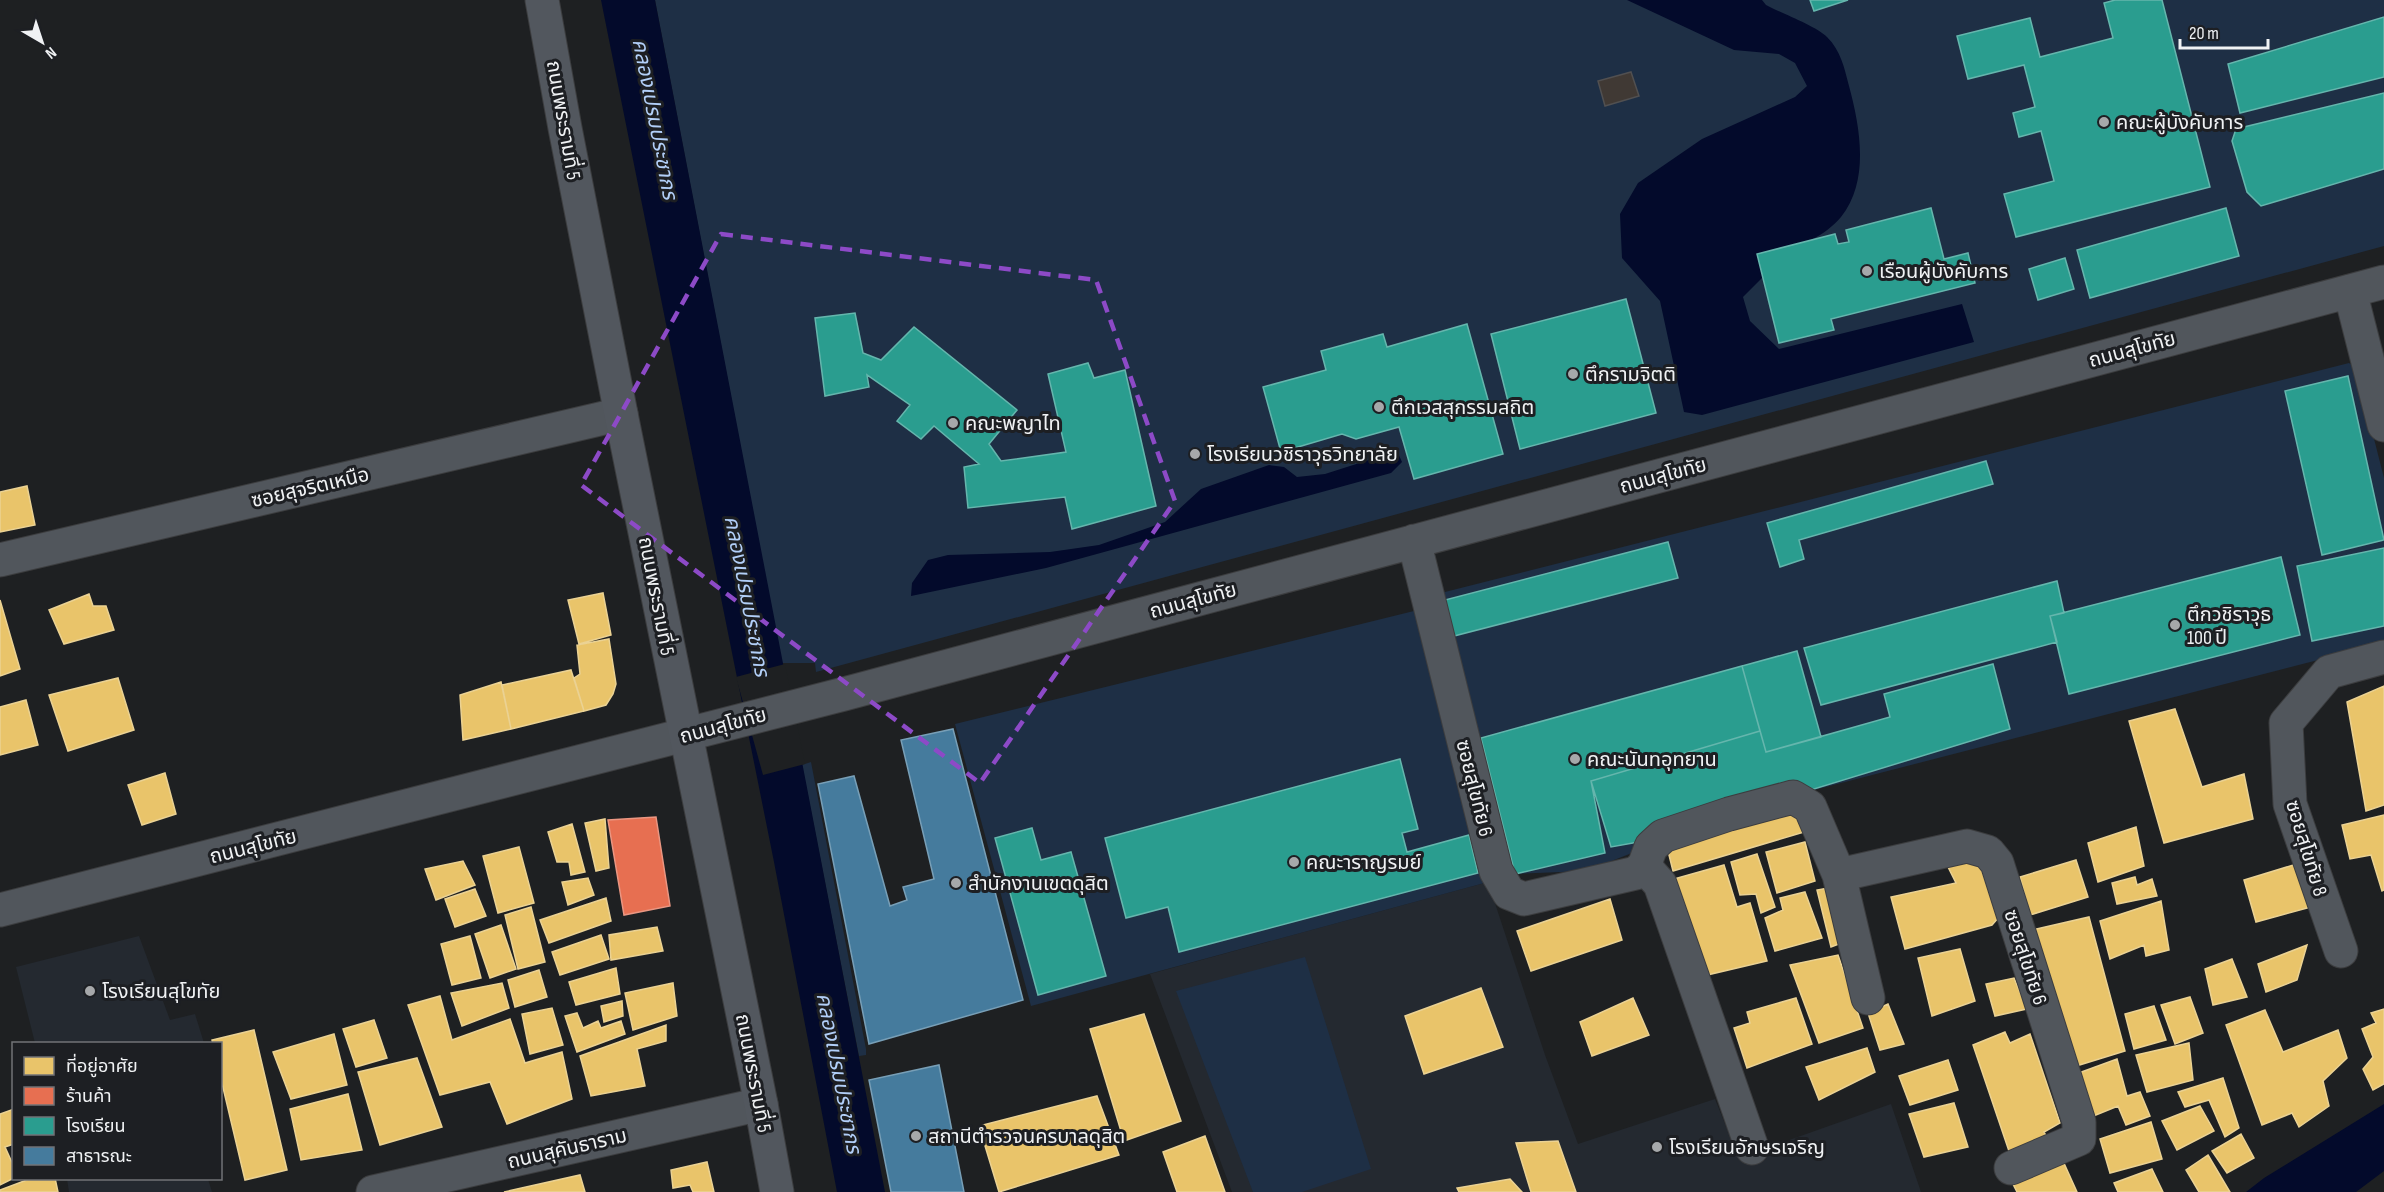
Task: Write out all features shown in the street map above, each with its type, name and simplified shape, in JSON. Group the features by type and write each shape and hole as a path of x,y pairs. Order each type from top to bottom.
{"main road":[{"name":"ถนนพระรามที่ 5","path":"542,0 621,414 777,1192"}],"street":[{"name":"ถนนสุโขทัย","path":"0,910 826,698 2384,282"},
{"path":"2350,291 2384,425"},
{"name":"ซอยสุจริตเหนือ","path":"0,560 621,414"},
{"name":"ซอยสุโขทัย 6","path":"1414,542 1496,871 1509,893 1524,899 1636,873 1644,866"},
{"name":"ซอยสุโขทัย 8","path":"2340,951 2290,804 2286,723 2329,672 2384,657"},
{"path":"1752,1148 1660,885 1644,866 1651,847 1663,836 1729,814 1793,797 1810,807 1839,875 1868,998"},
{"name":"ซอยสุโขทัย 6","path":"1839,875 1967,846 1988,852 1997,863 2079,1122 2079,1139 2011,1168"},
{"name":"ถนนสุคันธาราม","path":"373,1192 761,1104"}],"highlighted area":[{"path":"721,234 1096,280 1175,501 980,783 581,485"}],"shaded area":[{"name":"โรงเรียนวชิราวุธวิทยาลัย","path":"655,0 2384,0 2384,246 816,672 815,663 782,663"},
{"path":"2349,363 2356,368 2384,478 2384,643 1814,790 1586,871 1515,874 1505,870 1441,593"},
{"path":"1418,610 1488,882 1031,1006 955,724"},
{"path":"811,762 866,1055 859,1056 802,765"},
{"path":"1488,882 1545,1055 1578,1144 1715,1099 1738,1156 1891,1104 1921,1192 1232,1192 1150,974"},
{"name":"โรงเรียนสุโขทัย","path":"139,936 170,1020 195,1014 204,1042 35,1042 16,967"},
{"path":"1305,957 1371,1169 1302,1192 1253,1192 1176,991"},
{"path":"67,1180 208,1180 212,1192 69,1192"}],"water":[{"name":"คลองเปรมประชากร","path":"601,0 655,0 885,1192 837,1192 774,862"},
{"path":"1627,0 1762,0 1766,5 1822,33 1832,42 1841,60 1853,102 1859,136 1859,171 1856,187 1850,203 1833,225 1814,238 1762,261 1764,276 1743,297 1750,321 1779,349 1962,304 1974,342 1702,415 1684,412 1660,301 1622,258 1620,214 1638,183 1702,139 1795,97 1807,86 1795,63 1779,54 1734,50"},
{"path":"1397,451 1402,462 1391,473 1046,568 911,596 912,583 928,560 948,555 1050,552 1099,545 1165,522 1201,489 1269,465 1284,467 1297,477 1325,474"},
{"path":"2384,1104 2384,1171 2356,1192 2246,1192 2264,1178"}],"pier":[{"path":"785,664 805,764 763,775 736,677"}],"building: ที่อยู่อาศัย":[{"path":"27,486 35,525 0,532 0,492"},
{"path":"603,593 611,635 579,644 568,600"},
{"path":"89,594 93,606 106,606 114,630 64,644 49,610"},
{"path":"0,600 20,669 0,676"},
{"path":"609,639 616,684 613,694 606,705 584,711 574,678 580,674 577,645"},
{"path":"571,670 584,711 511,729 502,685"},
{"path":"118,678 134,730 68,751 49,695"},
{"path":"501,682 511,729 463,740 460,695"},
{"path":"2384,686 2384,805 2366,811 2347,702"},
{"path":"26,700 38,745 0,755 0,707"},
{"path":"2175,709 2202,787 2244,774 2253,819 2164,843 2129,721"},
{"path":"165,773 176,814 142,825 128,785"},
{"path":"1793,807 1804,832 1673,871 1667,847"},
{"path":"2384,815 2384,890 2382,891 2371,855 2350,859 2342,825"},
{"path":"605,819 609,868 596,871 585,823"},
{"path":"572,824 585,872 571,875 569,862 557,862 548,832"},
{"path":"2136,827 2144,866 2098,882 2088,843"},
{"path":"1805,842 1815,881 1777,893 1766,852"},
{"path":"519,847 534,903 498,913 483,856"},
{"path":"1757,854 1775,907 1761,913 1756,894 1740,895 1731,862"},
{"path":"1973,860 1981,868 1998,918 1992,925 1905,949 1891,897 1956,883 1948,867"},
{"path":"2076,860 2088,897 2030,915 2020,877"},
{"path":"463,861 475,885 436,900 425,869"},
{"path":"2300,863 2311,907 2256,922 2244,880"},
{"path":"1724,865 1737,907 1750,903 1767,961 1707,975 1674,879"},
{"path":"2135,877 2137,885 2152,879 2157,896 2117,904 2112,883"},
{"path":"588,878 594,895 568,905 562,882"},
{"path":"1833,887 1844,942 1831,947 1817,890"},
{"path":"475,889 486,916 455,927 445,899"},
{"path":"1805,892 1822,938 1775,951 1765,918 1783,910 1780,898"},
{"path":"606,898 611,921 549,943 540,920"},
{"path":"1610,899 1622,940 1531,971 1517,931"},
{"path":"2161,901 2169,950 2146,956 2144,945 2110,959 2100,921"},
{"path":"531,907 545,962 518,969 505,915"},
{"path":"2089,917 2125,1051 2073,1067 2032,930"},
{"path":"501,925 516,969 490,978 475,934"},
{"path":"657,927 663,951 611,960 609,935"},
{"path":"601,935 609,959 560,975 552,952"},
{"path":"470,936 481,978 452,985 441,944"},
{"path":"2307,945 2297,980 2266,992 2258,964"},
{"path":"1960,949 1975,1001 1932,1016 1918,958"},
{"path":"1838,955 1863,1028 1819,1043 1790,965"},
{"path":"2232,959 2247,997 2213,1005 2205,969"},
{"path":"616,968 620,994 576,1005 569,982"},
{"path":"539,970 547,997 515,1007 508,980"},
{"path":"2014,978 2027,1009 1995,1016 1986,984"},
{"path":"502,983 509,1008 462,1026 451,993"},
{"path":"673,983 677,1016 633,1030 625,993"},
{"path":"1481,988 1503,1047 1424,1074 1405,1016"},
{"path":"440,996 452,1040 510,1019 525,1063 562,1052 572,1099 507,1124 490,1082 440,1095 408,1005"},
{"path":"2190,997 2203,1033 2175,1044 2161,1005"},
{"path":"1633,998 1649,1035 1592,1056 1580,1022"},
{"path":"1796,998 1812,1044 1747,1068 1734,1028 1750,1023 1747,1012"},
{"path":"622,1001 623,1016 604,1022 601,1006"},
{"path":"1888,1004 1904,1044 1880,1050 1868,1013"},
{"path":"2154,1006 2166,1040 2134,1049 2125,1014"},
{"path":"552,1008 563,1045 530,1054 522,1014"},
{"path":"2384,1009 2384,1084 2373,1090 2363,1069 2373,1057 2362,1029 2376,1023 2371,1013"},
{"path":"2265,1010 2283,1052 2338,1030 2347,1058 2323,1081 2329,1106 2299,1127 2292,1113 2262,1125 2226,1025"},
{"path":"577,1013 583,1028 598,1021 601,1028 621,1021 625,1034 577,1052 565,1016"},
{"path":"1144,1014 1181,1121 1124,1141 1090,1029"},
{"path":"374,1020 387,1058 356,1067 343,1029"},
{"path":"666,1025 666,1041 637,1049 645,1086 591,1096 580,1056"},
{"path":"254,1030 287,1170 245,1180 222,1083 222,1042 212,1042 212,1040"},
{"path":"2005,1032 2010,1043 2030,1034 2060,1123 2044,1132 2048,1139 2010,1154 1973,1045"},
{"path":"334,1034 347,1085 291,1099 273,1052"},
{"path":"2189,1043 2193,1080 2147,1092 2136,1055"},
{"path":"1867,1048 1875,1072 1819,1100 1806,1067"},
{"path":"417,1058 442,1127 380,1145 358,1072"},
{"path":"2117,1059 2127,1096 2140,1092 2150,1116 2126,1125 2118,1106 2091,1117 2076,1074"},
{"path":"1948,1060 1958,1090 1910,1105 1899,1076"},
{"path":"2223,1078 2239,1128 2225,1137 2209,1100 2185,1107 2178,1092"},
{"path":"348,1094 362,1150 301,1160 290,1109"},
{"path":"1097,1096 1119,1155 999,1192 979,1126"},
{"path":"1954,1103 1968,1147 1924,1157 1909,1114"},
{"path":"2200,1106 2214,1131 2177,1150 2162,1121"},
{"path":"12,1110 12,1145 5,1147 12,1163 12,1179 0,1185 0,1114"},
{"path":"2151,1122 2162,1159 2110,1173 2100,1139"},
{"path":"2241,1134 2254,1158 2227,1173 2212,1151"},
{"path":"1205,1136 1225,1192 1177,1192 1163,1152"},
{"path":"1558,1141 1576,1192 1531,1192 1516,1143"},
{"path":"2208,1155 2230,1192 2199,1192 2186,1170"},
{"path":"2063,1161 2077,1192 2017,1192 2013,1184"},
{"path":"707,1162 714,1192 693,1192 690,1185 673,1188 671,1170"},
{"path":"2152,1169 2163,1192 2118,1192 2114,1183"},
{"path":"580,1175 585,1192 504,1192"},
{"path":"1510,1179 1522,1192 1459,1192 1457,1188"},
{"path":"27,1180 55,1180 58,1192 0,1192 0,1190"}],"building: ร้านค้า":[{"path":"656,817 670,906 624,915 608,820"}],"building: โรงเรียน":[{"path":"1810,0 1848,0 1814,11"},
{"name":"คณะผู้บังคับการ","path":"2115,0 2162,0 2210,187 2016,237 2004,194 2054,181 2041,131 2019,137 2013,113 2035,107 2024,65 1968,79 1957,36 2030,18 2040,57 2113,38 2104,3"},
{"path":"2384,17 2384,77 2240,113 2228,64"},
{"path":"2384,93 2384,169 2261,206 2247,192 2232,141 2236,129"},
{"name":"เรือนผู้บังคับการ","path":"1931,208 1944,259 1968,253 1975,283 1831,319 1834,330 1779,343 1757,254 1835,234 1838,244 1849,242 1846,230"},
{"path":"2226,208 2239,256 2090,298 2077,250"},
{"path":"2065,258 2074,289 2038,300 2029,269"},
{"name":"ตึกรามจิตติ","path":"1626,299 1656,413 1520,449 1491,334"},
{"name":"คณะพญาไท","path":"855,313 863,353 881,360 914,327 1017,410 989,444 1001,461 1066,452 1048,374 1088,363 1094,378 1125,370 1156,506 1072,529 1065,497 968,508 964,467 979,464 934,426 921,439 897,421 910,405 867,375 869,387 825,396 815,318"},
{"name":"ตึกเวสสุกรรมสถิต","path":"1467,324 1503,454 1414,479 1399,427 1356,439 1342,434 1281,452 1263,387 1326,370 1321,351 1383,334 1387,347"},
{"path":"2348,376 2384,540 2322,555 2285,391"},
{"path":"1986,461 1993,484 1799,540 1804,559 1780,567 1767,523"},
{"path":"1668,542 1678,578 1454,636 1445,600"},
{"path":"2384,548 2384,626 2312,641 2297,566"},
{"name":"ตึกวชิราวุธ 100 ปี","path":"2281,557 2300,635 2069,694 2050,616"},
{"path":"2057,581 2064,613 2050,616 2057,642 1821,705 1804,648"},
{"path":"1797,651 1821,737 1766,752 1742,666"},
{"path":"1993,664 2010,729 1644,841 1611,847 1591,781 1760,731 1766,752 1890,717 1884,694"},
{"name":"คณะนันทอุทยาน","path":"1742,666 1760,731 1591,781 1605,853 1515,874 1481,738"},
{"name":"คณะาราญรมย์","path":"1400,759 1418,829 1402,833 1407,852 1469,835 1478,873 1179,952 1168,907 1126,918 1105,838"},
{"path":"1032,828 1041,860 1071,852 1106,976 1038,995 995,838"}],"building: สาธารณะ":[{"name":"สำนักงานเขตดุสิต","path":"953,729 1023,1000 869,1044 818,784 854,776 890,906 907,900 903,887 934,879 901,740"},
{"name":"สถานีตำรวจนครบาลดุสิต","path":"939,1065 964,1192 891,1192 869,1080"}],"building: อื่นๆ":[{"path":"1631,72 1639,96 1605,106 1598,81"}],"place":[{"name":"คณะผู้บังคับการ","path":"2104,122"},
{"name":"เรือนผู้บังคับการ","path":"1867,271"},
{"name":"ตึกรามจิตติ","path":"1573,374"},
{"name":"ตึกเวสสุกรรมสถิต","path":"1379,407"},
{"name":"คณะพญาไท","path":"953,423"},
{"name":"โรงเรียนวชิราวุธวิทยาลัย","path":"1195,454"},
{"name":"ตึกวชิราวุธ 100 ปี","path":"2175,625"},
{"name":"คณะนันทอุทยาน","path":"1575,759"},
{"name":"คณะาราญรมย์","path":"1294,862"},
{"name":"สำนักงานเขตดุสิต","path":"956,883"},
{"name":"โรงเรียนสุโขทัย","path":"90,991"},
{"name":"สถานีตำรวจนครบาลดุสิต","path":"916,1136"},
{"name":"โรงเรียนอักษรเจริญ","path":"1657,1147"}]}
